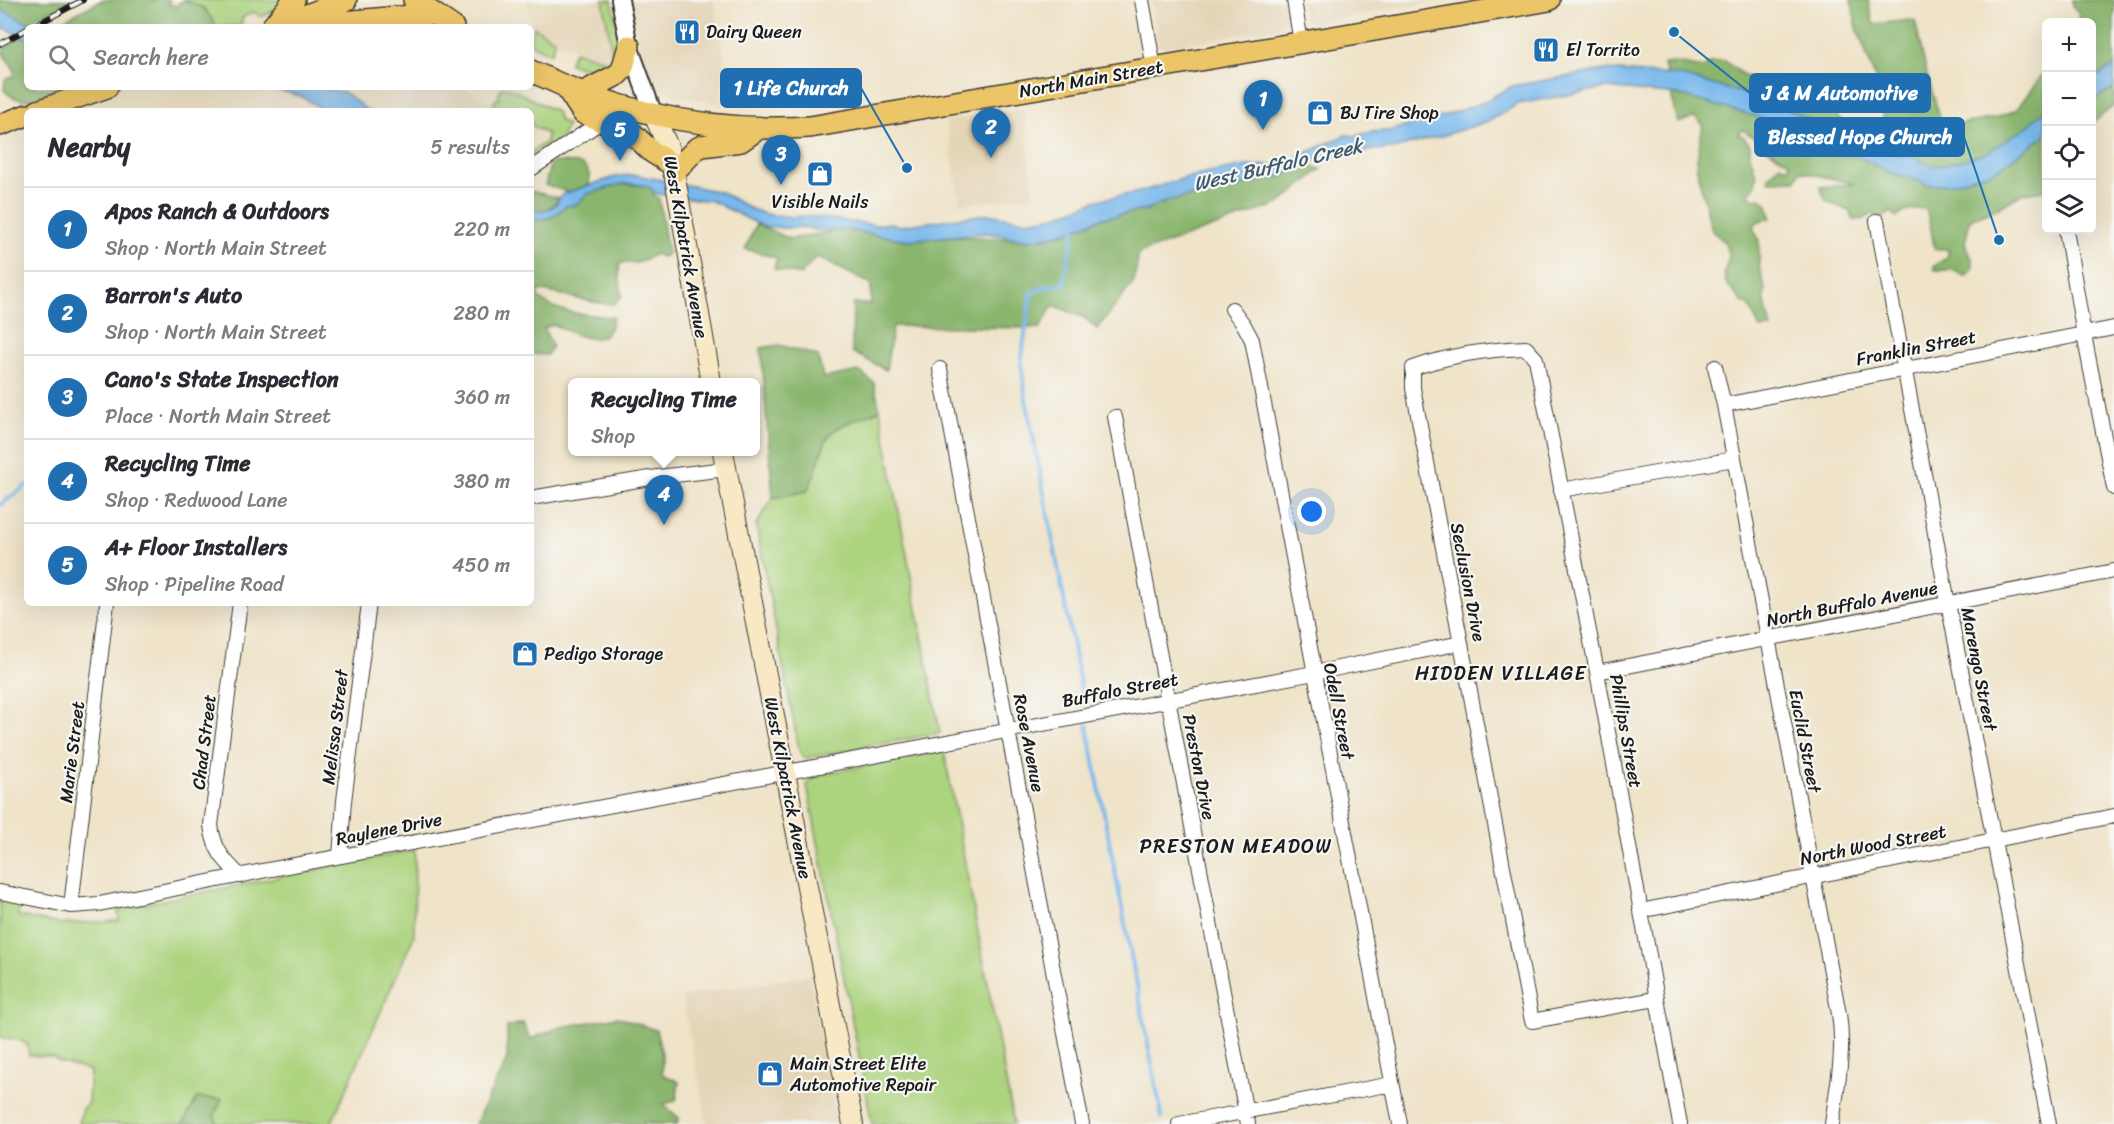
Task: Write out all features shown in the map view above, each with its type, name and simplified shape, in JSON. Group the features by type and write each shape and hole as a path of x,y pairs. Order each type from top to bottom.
{"main road":[{"path":"275,24 294,0"},
{"path":"281,24 346,0"},
{"path":"414,0 449,24"},
{"name":"North Main Street","path":"534,71 573,90 654,115 705,125 758,129 810,127 1539,1"},
{"path":"320,24 434,14"},
{"path":"629,46 622,70 617,75 573,90 583,113 633,134 674,168 702,146 741,141 758,129"},
{"path":"63,107 100,90"},
{"name":"West Kilpatrick Avenue","path":"654,115 668,147 674,168 710,378"},
{"path":"0,125 24,116"},
{"name":"West Kilpatrick Avenue","path":"725,460 853,1124"}],"street":[{"path":"620,0 629,46 654,115"},
{"path":"1142,0 1154,68"},
{"path":"1294,0 1301,43"},
{"path":"534,167 602,121"},
{"name":"Marengo Street","path":"1877,221 2049,1124"},
{"path":"2067,234 2114,488"},
{"name":"Odell Street","path":"1232,309 1252,340 1400,1124"},
{"name":"Franklin Street","path":"1724,405 2114,328"},
{"name":"Phillips Street","path":"1526,348 1536,359 1597,672 1680,1124"},
{"name":"Seclusion Drive","path":"1526,348 1503,349 1413,368 1413,388 1532,1022 1656,999"},
{"name":"Euclid Street","path":"1715,367 1842,1036 1842,1056 1832,1124"},
{"name":"Rose Avenue","path":"940,369 1082,1124"},
{"name":"Preston Drive","path":"1115,417 1247,1118"},
{"path":"1561,490 1734,459"},
{"path":"534,497 650,478 725,460"},
{"name":"North Buffalo Avenue","path":"1597,672 2114,571"},
{"name":"Marie Street","path":"71,906 107,606"},
{"name":"Chad Street","path":"240,606 211,825 216,849 240,876"},
{"name":"Melissa Street","path":"340,856 344,801 369,606"},
{"name":"Buffalo Street","path":"785,771 1314,673 1461,643"},
{"name":"Raylene Drive","path":"0,892 71,906 99,904 785,771"},
{"name":"North Wood Street","path":"1640,910 2114,816"},
{"path":"1179,1124 1247,1118 1392,1084"}],"shaded area":[{"path":"527,0 612,0 623,55 610,63 548,38 534,30 534,24 531,24"},
{"path":"631,0 714,0 724,56 722,104 681,97 651,88 646,82"},
{"path":"1151,0 1286,0 1289,26 1162,48 1159,45"},
{"path":"1301,0 1443,0 1311,23 1304,19"},
{"path":"417,90 470,90 497,108 406,108"},
{"path":"1024,108 1033,196 960,204 946,121"},
{"path":"809,975 837,1124 707,1124 682,997"}],"green space":[{"path":"0,0 74,0 28,23 0,9"},
{"path":"102,0 170,0 169,4 176,6 183,0 204,8 215,24 56,24"},
{"path":"183,0 286,0 261,17 254,12 243,17 241,24 215,24 204,8"},
{"path":"603,0 612,0 623,56 604,75 569,63 574,51 607,61 611,59"},
{"path":"1851,0 1868,0 1873,24 1915,21 1927,75 1943,127 1996,118 2016,110 2042,75 2042,191 2023,193 1999,208 1970,219 1965,243 1972,259 1973,269 1965,276 1953,270 1935,270 1934,267 1948,256 1948,249 1935,249 1925,208 1906,211 1897,217 1891,212 1883,218 1873,214 1863,219 1853,220 1849,211 1826,201 1820,187 1854,184 1800,171 1796,180 1769,181 1769,176 1780,165 1788,168 1790,162 1772,152 1743,130 1738,134 1744,137 1750,145 1750,155 1757,177 1753,189 1748,194 1755,199 1760,198 1768,205 1771,218 1756,222 1754,230 1759,240 1759,265 1771,328 1760,329 1749,305 1742,302 1726,283 1724,273 1729,258 1725,242 1712,231 1696,166 1703,124 1694,117 1678,123 1664,64 1676,63 1703,68 1711,62 1725,61 1743,75 1760,83 1778,85 1800,81 1842,121 1860,131 1880,134 1883,118 1882,97 1857,28"},
{"path":"2072,0 2114,0 2114,106 2096,120 2096,18 2078,18 2080,14 2073,7"},
{"path":"534,27 555,40 551,54 534,46"},
{"path":"24,38 24,90 52,91 27,100 9,95 4,90 5,80 15,75 13,67 3,54 5,47"},
{"path":"501,90 514,90 553,110 558,114 559,120 567,125 564,132 548,151 534,161 534,150 546,142 547,134 534,127 534,108 500,108 493,104 496,99 500,98 498,96"},
{"path":"554,162 574,163 585,167 588,171 589,185 568,192 545,185 550,165"},
{"path":"1302,165 1321,169 1279,204 1139,253 1134,282 1097,329 1085,318 1053,305 1040,328 893,326 886,370 852,352 853,304 871,304 871,284 817,257 800,275 774,269 777,258 745,249 756,224 790,239 847,230 908,240 957,236 1028,240 1061,234 1103,218 1145,210 1168,201 1275,178"},
{"path":"622,184 647,186 654,191 654,196 659,199 668,252 662,257 656,254 637,263 620,263 622,296 614,304 586,301 539,290 537,297 554,307 573,313 613,317 605,335 598,338 581,336 554,325 544,328 552,346 547,355 534,354 534,221 550,218 566,206 577,204 587,194"},
{"path":"534,192 559,198 544,210 534,211"},
{"path":"779,345 818,356 823,378 859,371 874,383 880,410 837,428 828,437 807,491 773,498 761,348"},
{"path":"880,410 940,733 806,758 799,750 756,525 773,498 807,491 825,443 837,428"},
{"path":"944,751 1014,1124 872,1124 807,785 809,780 817,775"},
{"path":"415,850 414,936 331,1124 218,1124 198,1098 183,1124 79,1124 82,1109 88,1103 90,1071 59,1062 53,1057 29,1055 28,1045 19,1040 0,1037 0,898 20,902 18,916 60,924 119,921 118,909"},
{"path":"618,1017 656,1030 662,1054 662,1074 679,1082 676,1101 663,1104 679,1118 677,1124 475,1124 507,1059 507,1027 523,1023 530,1039 561,1027"},
{"path":"197,1098 222,1099 214,1116 218,1124 183,1124"}],"water":[{"path":"0,9 32,24 24,24 24,38 0,26"},
{"path":"2114,66 2114,88 2096,99 2096,77"},
{"path":"1605,70 1682,76 1777,103 1831,130 1864,139 1899,156 1915,158 1931,166 1946,165 1987,153 2042,114 2042,138 1994,171 1950,184 1927,185 1910,177 1893,174 1859,157 1824,148 1769,120 1678,95 1606,88 1518,104 1489,121 1445,135 1393,149 1372,150 1357,155 1332,155 1302,165 1275,178 1168,201 1145,210 1103,218 1061,234 1028,240 986,233 908,240 847,230 762,226 712,201 657,194 647,186 634,184 622,184 587,194 577,204 566,206 550,218 534,221 534,211 551,208 566,193 618,176 637,175 721,192 765,214 807,216 876,225 891,223 900,226 987,214 1028,221 1056,216 1098,200 1140,192 1188,177 1246,166 1279,165 1346,135 1355,136 1389,131 1482,103 1512,86"},
{"path":"275,90 344,92 364,108 321,108 290,93"}],"waterway":[{"path":"1075,226 1063,285 1047,286 1031,293 1021,363 1084,704"},
{"path":"0,505 24,487"},
{"path":"1087,725 1162,1117"}],"railway":[{"path":"38,24 83,0"},
{"path":"0,44 24,31"}],"place":[{"name":"Dairy Queen","path":"687,32"},
{"name":"J & M Automotive","path":"1674,32"},
{"name":"El Torrito","path":"1546,50"},
{"name":"BJ Tire Shop","path":"1320,113"},
{"name":"Apos Ranch & Outdoors","path":"1263,130"},
{"name":"Barron's Auto","path":"991,158"},
{"name":"A+ Floor Installers","path":"620,161"},
{"name":"1 Life Church","path":"907,168"},
{"name":"Visible Nails","path":"820,174"},
{"name":"Cano's State Inspection","path":"781,185"},
{"name":"Blessed Hope Church","path":"1999,240"},
{"name":"Recycling Time","path":"664,525"},
{"name":"Pedigo Storage","path":"525,654"},
{"name":"Main Street Elite Automotive Repair","path":"770,1074"}],"district":[{"name":"HIDDEN VILLAGE","path":"1501,673"},
{"name":"PRESTON MEADOW","path":"1236,846"}],"water label":[{"name":"West Buffalo Creek","path":"1278,165"}]}
